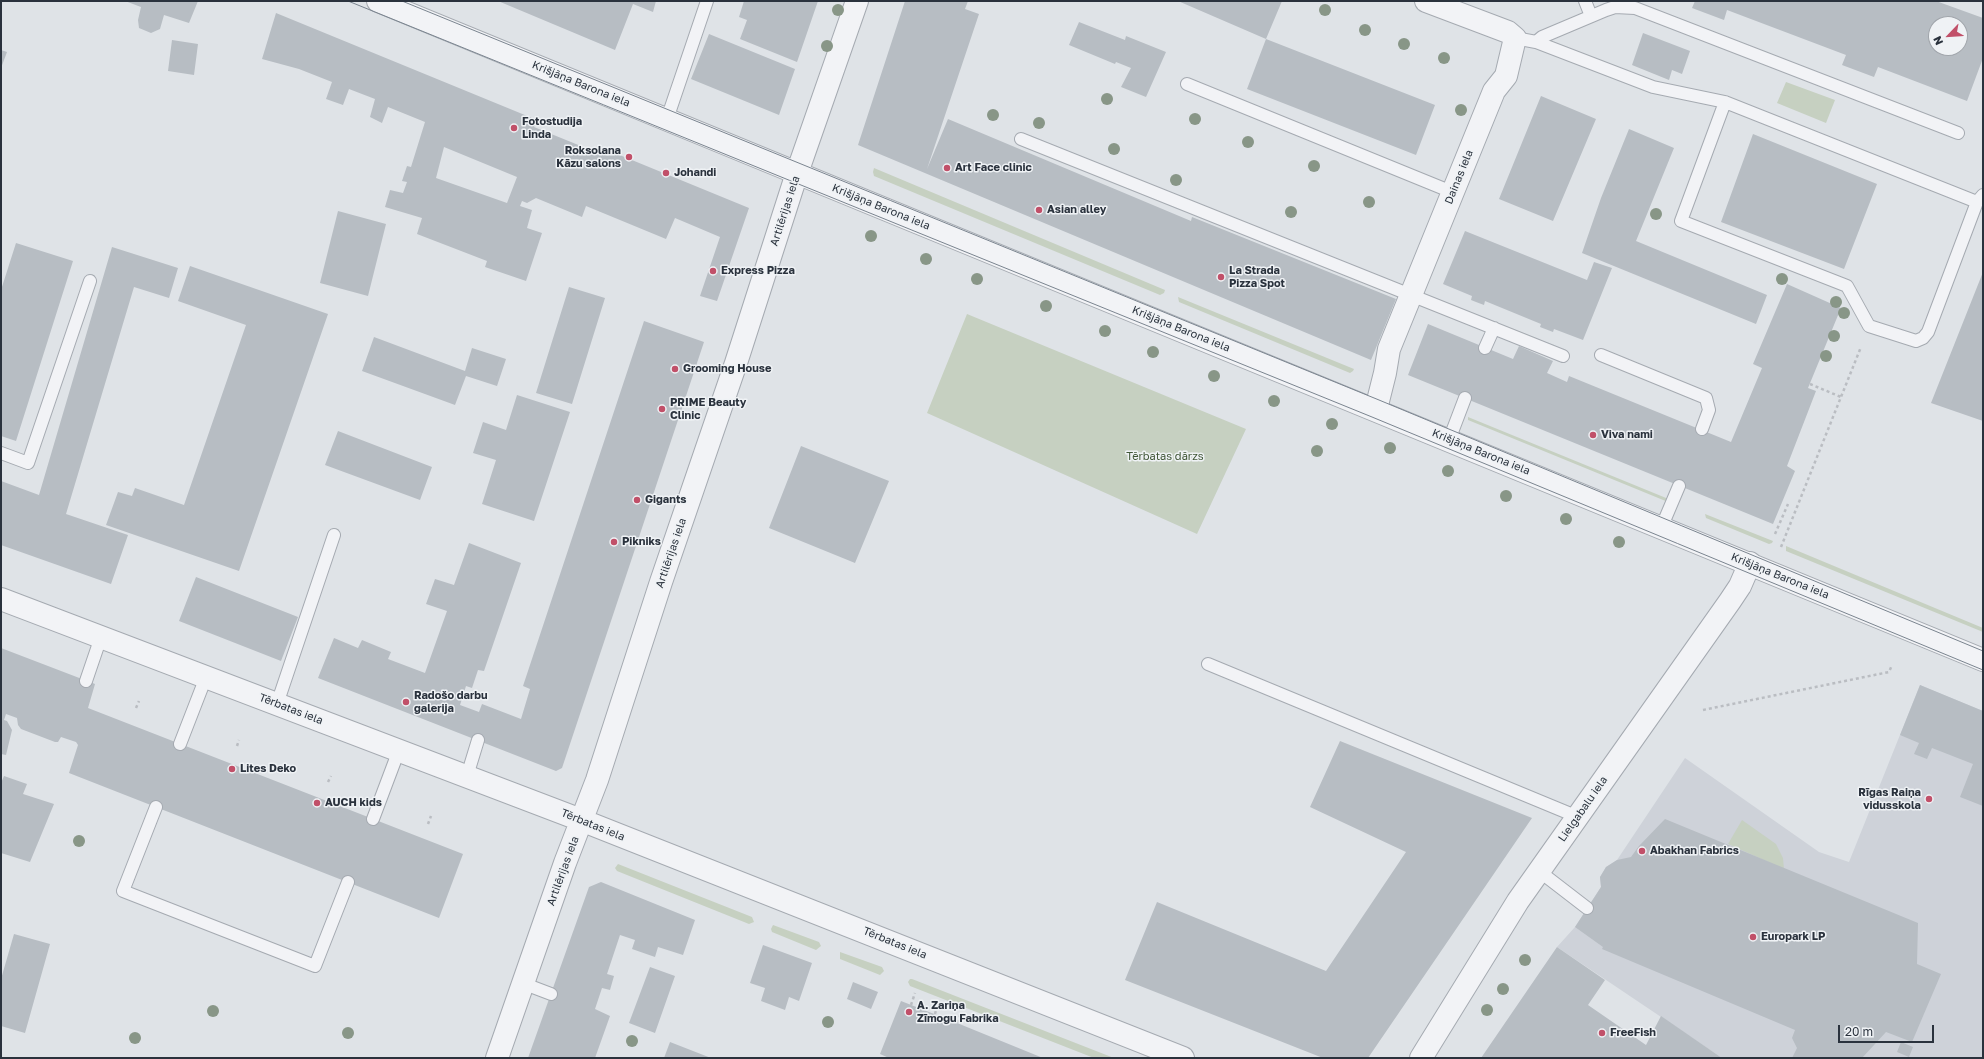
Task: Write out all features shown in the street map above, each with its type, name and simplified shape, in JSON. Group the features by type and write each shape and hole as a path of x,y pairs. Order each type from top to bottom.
{"street":[{"name":"Krišjāņa Barona iela","path":"378,1 409,7 667,119 797,173 1662,526 1983,660"},
{"name":"Artilērijas iela","path":"497,1058 522,983 597,780 661,582 736,364 797,173 857,1"},
{"path":"1426,1 1508,32 1525,40"},
{"name":"Dainas iela","path":"1376,409 1389,349 1452,192 1494,91 1506,76 1525,40"},
{"name":"Lielgabalu iela","path":"1421,1058 1518,901 1730,601 1740,586 1750,564"},
{"name":"Tērbatas iela","path":"1,599 582,820 1182,1058"}],"lane":[{"path":"667,119 707,1"},
{"path":"1585,1 1591,16"},
{"path":"1525,40 1542,37 1591,16 1615,8 1635,8 1958,133"},
{"path":"1525,40 1653,87 1725,102 1980,199 1928,332 1923,338 1916,341 1869,326 1847,286 1681,221 1725,102"},
{"path":"1187,84 1452,192"},
{"path":"1021,139 1563,356"},
{"path":"1,453 28,463 90,281"},
{"path":"1485,348 1494,328"},
{"path":"1601,355 1706,398 1710,410 1702,429"},
{"path":"1449,440 1465,398"},
{"path":"1662,526 1679,486"},
{"path":"278,704 334,535"},
{"path":"86,681 100,637"},
{"path":"1208,664 1578,817"},
{"path":"180,744 206,677"},
{"path":"467,776 478,740"},
{"path":"373,819 399,750"},
{"path":"156,807 123,891 315,966 348,882"},
{"path":"1539,871 1587,908"},
{"path":"522,983 551,994"}],"path":[{"path":"1771,571 1869,326"},
{"path":"1810,384 1841,397"},
{"path":"1775,534 1788,504"},
{"path":"1703,710 1889,672 1892,665"},
{"path":"136,708 138,701"},
{"path":"237,746 240,740"},
{"path":"328,782 331,776"},
{"path":"428,824 431,816"},
{"path":"911,1005 915,993"},
{"path":"935,1014 938,1003"},
{"path":"957,1023 961,1012"}],"shaded area":[{"path":"1920,685 1983,711 1983,1058 1722,1058 1557,947 1575,927 1601,887 1600,877 1606,867 1617,860 1685,758 1819,852 1849,862"}],"green space":[{"path":"1786,82 1835,100 1826,123 1777,103"},
{"path":"874,168 1165,290 1164,293 1160,295 874,176"},
{"path":"1178,297 1354,369 1350,373 1179,302"},
{"name":"Tērbatas dārzs","path":"967,314 1246,429 1197,534 927,413"},
{"path":"1468,417 1671,500 1668,502 1468,420"},
{"path":"1705,514 1773,541 1769,544 1706,518"},
{"path":"1786,546 1983,628 1983,632 1786,551"},
{"path":"1742,820 1776,844 1783,858 1784,869 1728,844"},
{"path":"618,864 752,917 754,922 749,924 617,871 615,868"},
{"path":"773,925 819,942 821,946 816,950 772,932 771,929"},
{"path":"840,952 882,967 884,971 880,975 840,959"},
{"path":"910,979 1114,1058 1094,1058 910,986 908,982"}],"building":[{"path":"125,1 198,1 189,23 164,15 160,29 151,33 139,28 138,20 141,7"},
{"path":"498,1 656,1 653,12 633,4 615,50"},
{"path":"744,1 818,1 797,62 740,39 747,20 739,17"},
{"path":"905,1 968,1 965,9 979,14 927,169 948,119 1191,221 1192,217 1396,299 1371,360 858,145"},
{"path":"1178,1 1282,1 1266,39"},
{"path":"1695,1 1936,1 1983,18 1983,58 1967,101 1878,67 1874,77 1842,65 1846,55 1727,10 1724,20 1692,8"},
{"path":"276,13 537,120 534,127 603,155 605,149 749,208 717,301 700,296 720,237 675,218 666,239 586,206 582,217 536,198 527,203 522,201 520,206 532,210 527,228 542,233 526,281 485,267 487,261 417,234 422,218 385,207 390,190 403,193 407,182 402,181 407,166 411,167 425,122 388,107 382,123 370,117 375,99 349,89 343,105 326,99 332,82 299,69 262,59","holes":["444,147 517,177 507,203 436,178"]},
{"path":"1079,22 1125,40 1126,36 1166,52 1146,97 1121,87 1131,68 1116,62 1115,64 1069,45"},
{"path":"1643,33 1690,51 1682,74 1672,70 1669,80 1632,65"},
{"path":"709,34 795,69 779,115 691,79"},
{"path":"1266,39 1435,105 1416,155 1247,89"},
{"path":"172,40 198,44 194,75 168,71"},
{"path":"1,50 7,52 1,68"},
{"path":"1541,96 1596,119 1553,221 1499,199"},
{"path":"1629,129 1674,148 1636,241 1767,295 1756,324 1582,253 1601,198"},
{"path":"1753,134 1877,184 1844,269 1721,222"},
{"path":"338,211 386,224 368,296 320,283"},
{"path":"1465,231 1587,280 1594,262 1612,268 1583,340 1554,329 1553,332 1540,327 1541,324 1485,301 1484,305 1471,300 1472,296 1443,284"},
{"path":"16,243 73,261 16,441 1,436 1,290"},
{"path":"112,247 178,268 169,298 134,287 66,514 128,535 111,584 1,545 1,481 39,495"},
{"path":"190,266 328,314 239,571 106,525 118,492 132,496 135,488 184,505 246,325 178,301"},
{"path":"1983,272 1983,421 1931,403"},
{"path":"1787,284 1841,308 1808,388 1816,391 1787,466 1795,471 1773,524 1408,375 1428,324 1513,359 1519,346 1553,361 1547,373 1567,382 1569,376 1731,442 1762,368 1753,364"},
{"path":"569,287 605,298 572,404 536,393"},
{"path":"644,321 704,342 562,768 556,771 318,678 334,638 358,648 362,640 391,652 388,659 425,673 447,611 426,604 435,579 454,585 469,543 521,563 484,671 478,670 472,688 466,686 460,705 479,712 482,704 521,719 530,689 523,686"},
{"path":"374,337 465,371 472,348 506,359 497,386 466,376 455,405 362,371"},
{"path":"517,395 570,412 534,521 482,504 496,460 473,453 483,422 506,430"},
{"path":"338,431 432,467 420,500 325,465"},
{"path":"801,446 889,481 855,563 769,528"},
{"path":"196,577 298,617 281,661 179,621"},
{"path":"1,648 95,684 88,708 463,854 439,918 69,773 78,745 76,742 61,737 58,742 55,742 21,729 18,725 17,718 6,714 4,720 7,721 12,730 6,755 1,754"},
{"path":"1920,685 1983,711 1983,806 1960,797 1973,764 1932,748 1927,759 1914,754 1919,743 1900,735"},
{"path":"1340,741 1532,818 1368,1058 1323,1058 1125,980 1157,902 1326,971 1406,852 1310,807"},
{"path":"4,776 27,784 23,794 54,804 30,862 1,853 1,783"},
{"name":"Europark LP","path":"1665,819 1918,923 1917,964 1941,974 1912,1042 1886,1032 1862,1058 1792,1058 1797,1048 1792,1038 1795,1030 1602,949 1603,947 1575,927 1601,887 1600,877 1606,867 1617,860 1631,857 1639,846"},
{"path":"601,882 695,920 683,955 658,947 655,957 632,949 635,940 620,935 607,974 614,976 610,990 602,988 595,1009 610,1016 595,1058 528,1058 589,887"},
{"path":"14,934 50,944 25,1033 1,1026 1,979"},
{"path":"763,945 812,963 799,1001 789,997 785,1010 761,1001 765,988 750,983"},
{"path":"1557,947 1605,980 1588,1005 1646,1045 1661,1016 1722,1058 1481,1058"},
{"path":"650,967 675,976 655,1033 629,1023"},
{"path":"853,982 878,992 871,1009 847,999"},
{"path":"901,1001 1043,1058 889,1058 880,1054"},
{"path":"670,1042 711,1058 664,1058"},
{"path":"1901,1042 1913,1047 1909,1057 1897,1052"}],"tram line":[{"path":"348,1 1372,417 1983,670"},
{"path":"402,1 1379,400 1983,651"}],"place":[{"name":"Fotostudija Linda","path":"514,128"},
{"name":"Roksolana Kāzu salons","path":"629,157"},
{"name":"Art Face clinic","path":"947,168"},
{"name":"Johandi","path":"666,173"},
{"name":"Asian alley","path":"1039,210"},
{"name":"Express Pizza","path":"713,271"},
{"name":"La Strada Pizza Spot","path":"1221,277"},
{"name":"Grooming House","path":"675,369"},
{"name":"PRIME Beauty Clinic","path":"662,409"},
{"name":"Viva nami","path":"1593,435"},
{"name":"Gigants","path":"637,500"},
{"name":"Pikniks","path":"614,542"},
{"name":"Radošo darbu galerija","path":"406,702"},
{"name":"Lites Deko","path":"232,769"},
{"name":"Rīgas Raiņa vidusskola","path":"1929,799"},
{"name":"AUCH kids","path":"317,803"},
{"name":"Abakhan Fabrics","path":"1642,851"},
{"name":"Europark LP","path":"1753,937"},
{"name":"A. Zariņa Zīmogu Fabrika","path":"909,1012"},
{"name":"FreeFish","path":"1602,1033"}]}
